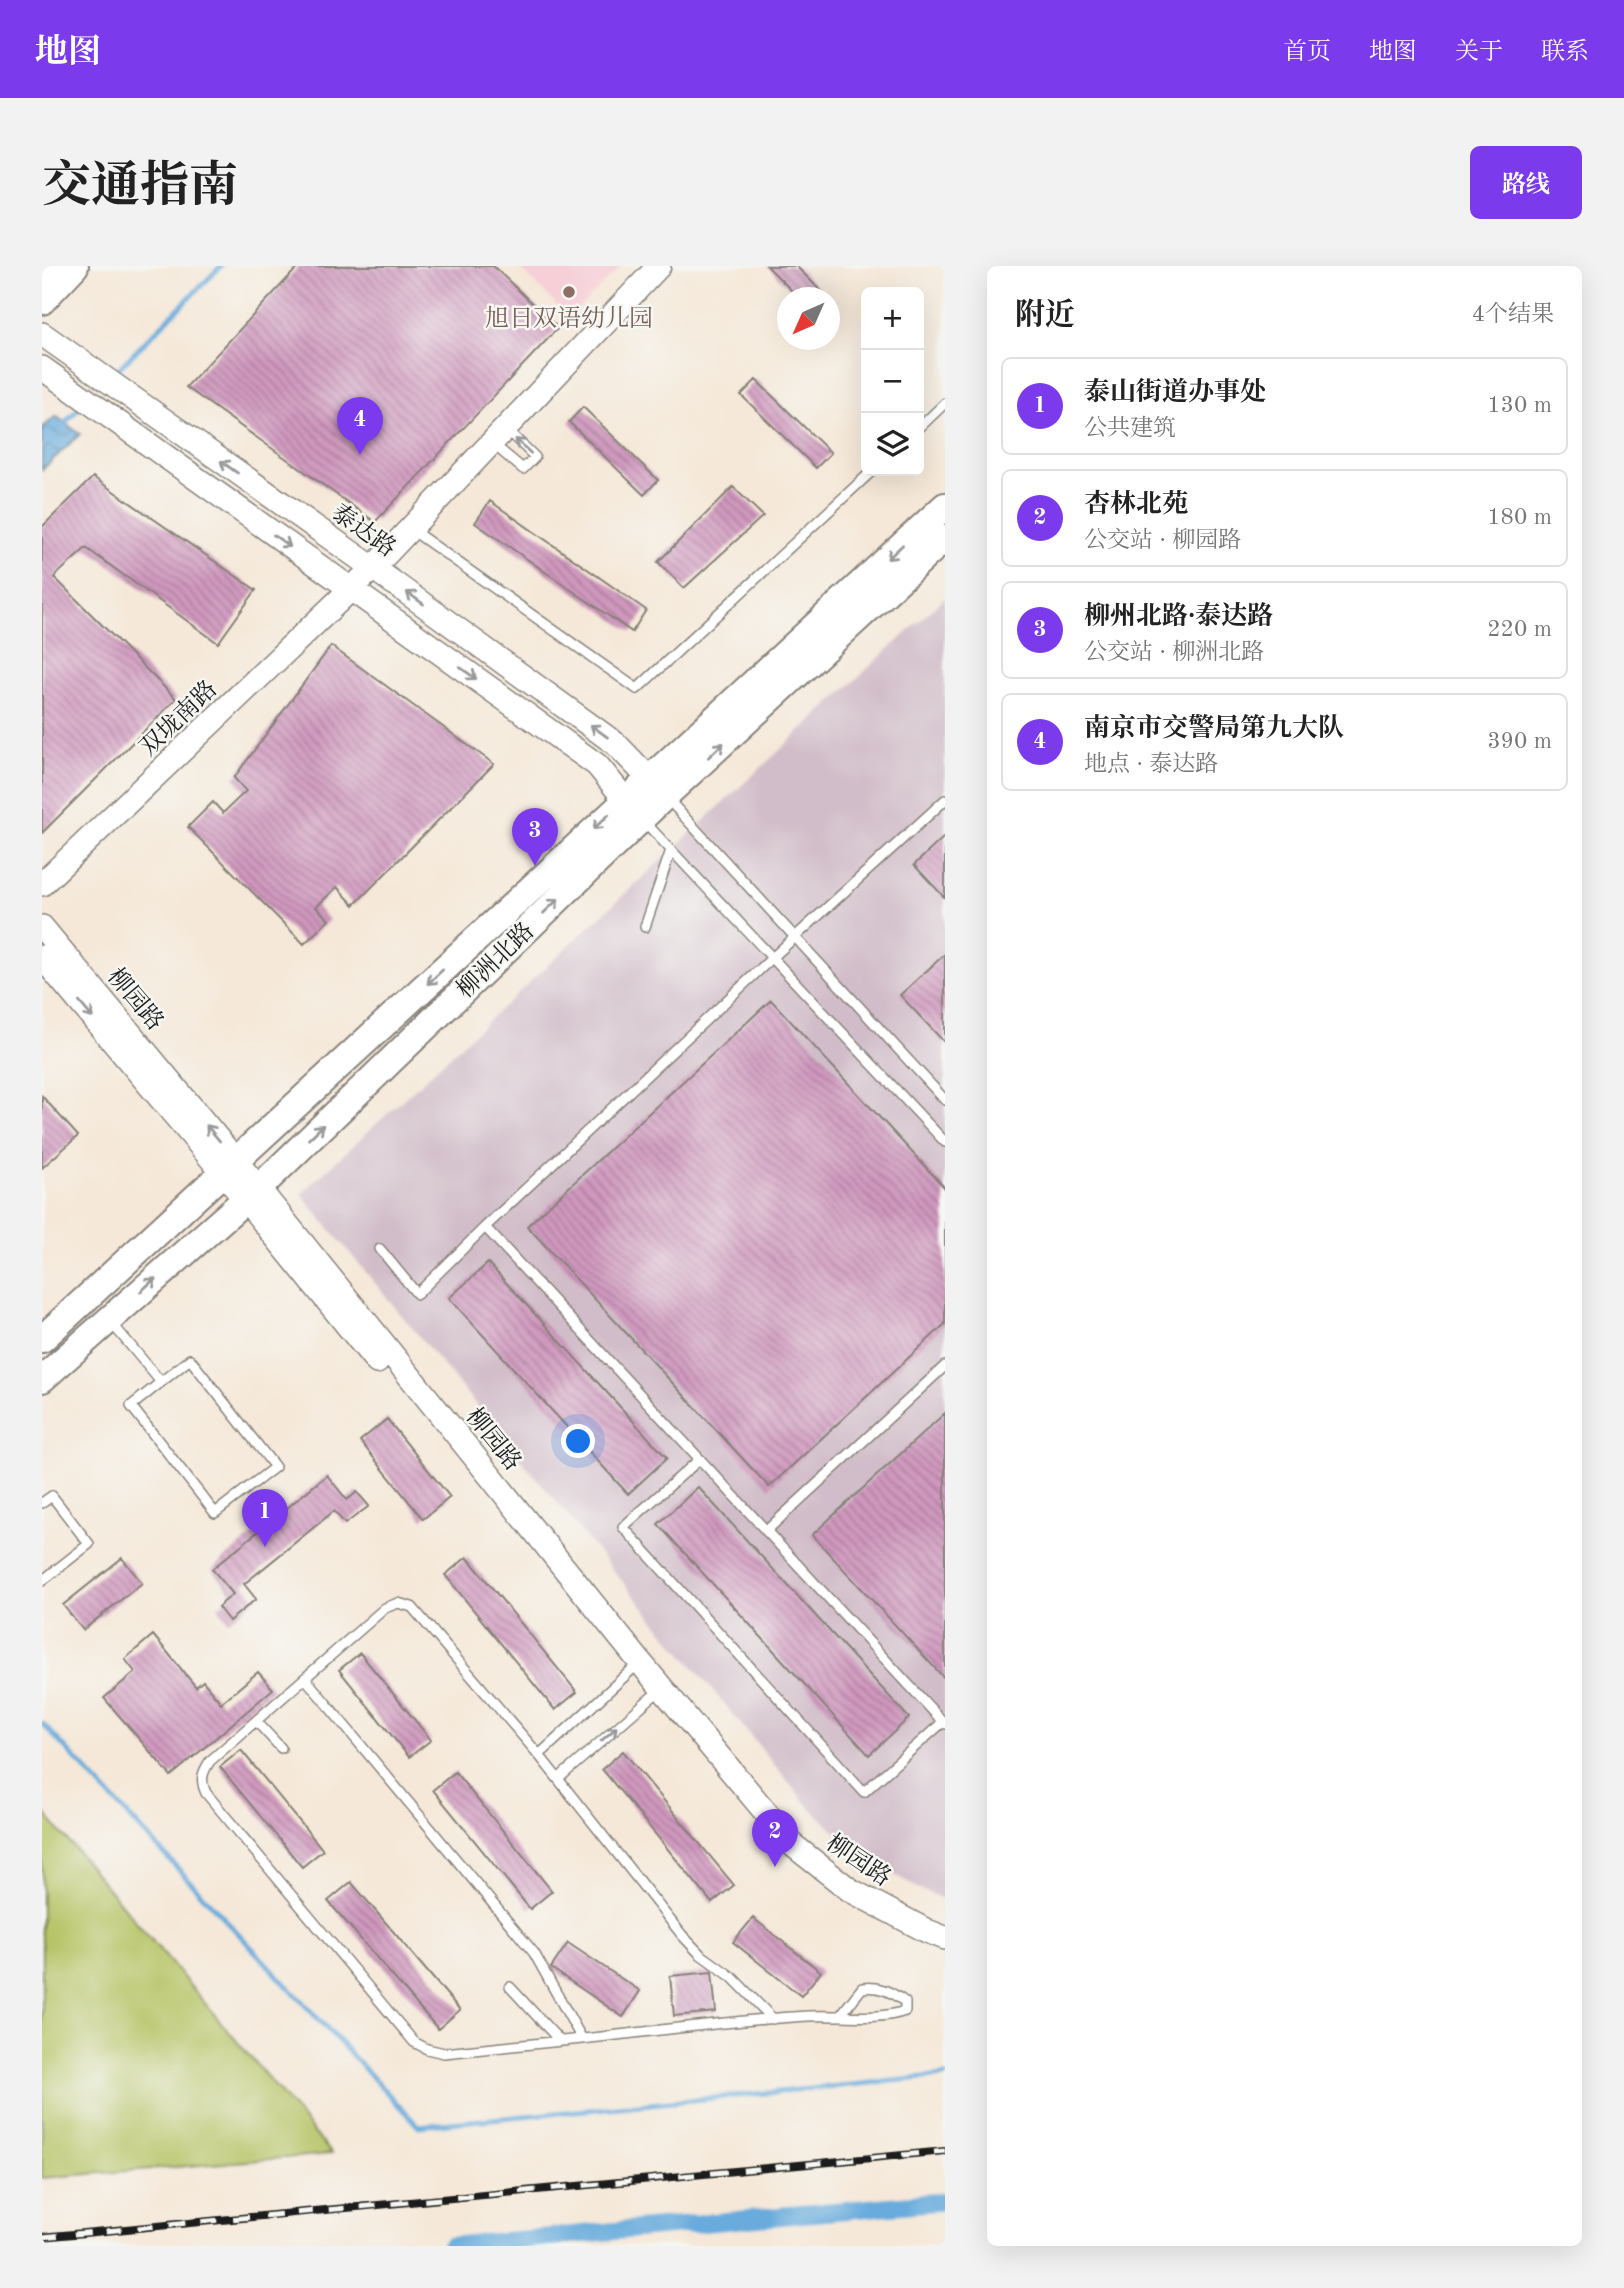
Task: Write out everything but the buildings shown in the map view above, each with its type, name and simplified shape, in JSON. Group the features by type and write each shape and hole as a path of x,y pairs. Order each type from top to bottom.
{"main road":[{"path":"42,273 48,266"},
{"path":"42,301 75,266"},
{"name":"柳洲北路","path":"657,787 945,506"},
{"name":"柳洲北路","path":"42,1339 657,787 945,538"},
{"name":"柳洲北路","path":"42,1379 251,1194 633,809"}],"street":[{"name":"双垅南路","path":"42,884 373,568 659,266"},
{"name":"泰达路","path":"42,334 616,744 657,787"},
{"path":"42,368 597,765 633,809"},
{"name":"柳园路","path":"42,927 230,1168 656,1693 767,1835 814,1882 842,1902 885,1927 945,1953"},
{"name":"柳园路","path":"42,957 230,1168"},
{"name":"柳园路","path":"656,1693 794,1846 821,1869 850,1890 945,1938"}],"lane":[{"path":"924,423 945,403"},
{"path":"411,529 636,689 867,476"},
{"path":"657,787 945,1100"},
{"path":"380,1249 416,1294 772,958 945,800"},
{"path":"633,809 945,1142"},
{"path":"645,927 671,850"},
{"path":"485,1227 700,1459 766,1531 944,1723 864,1792 624,1527 700,1459"},
{"path":"109,1320 161,1382"},
{"path":"190,1359 275,1467 215,1513 131,1406 161,1382 190,1359"},
{"path":"766,1531 945,1366"},
{"path":"42,1503 52,1496 89,1544 42,1581"},
{"path":"774,2019 732,1977 700,1954 682,1935 539,1755 412,1608 398,1603 385,1608 210,1761 203,1771 201,1783 206,1793 414,2042 428,2049 444,2053 774,2019 895,2015 905,2011 905,2002 893,1993 877,1987 862,1988 839,2015"},
{"path":"539,1755 635,1667"},
{"path":"305,1678 534,1953 582,2039"},
{"path":"558,1779 656,1693"},
{"path":"256,1721 281,1748"},
{"path":"510,1987 561,2041"}],"shaded area":[{"name":"旭日双语幼儿园","path":"518,266 621,266 569,318"},
{"path":"945,597 945,1900 919,1889 863,1856 812,1810 301,1194"}],"green space":[{"path":"42,1810 332,2154 42,2178"}],"water":[{"path":"56,416 80,434 42,470 42,429"}],"waterway":[{"path":"111,376 221,266"},
{"path":"62,426 82,405"},
{"path":"42,1723 418,2126 945,2076"},
{"path":"450,2246 945,2201"}],"railway":[{"path":"42,2237 945,2151"}],"place":[{"name":"旭日双语幼儿园","path":"569,292"},
{"name":"南京市交警局第九大队","path":"360,455"},
{"name":"柳州北路·泰达路","path":"535,866"},
{"name":"泰山街道办事处","path":"265,1547"},
{"name":"杏林北苑","path":"775,1867"}]}
